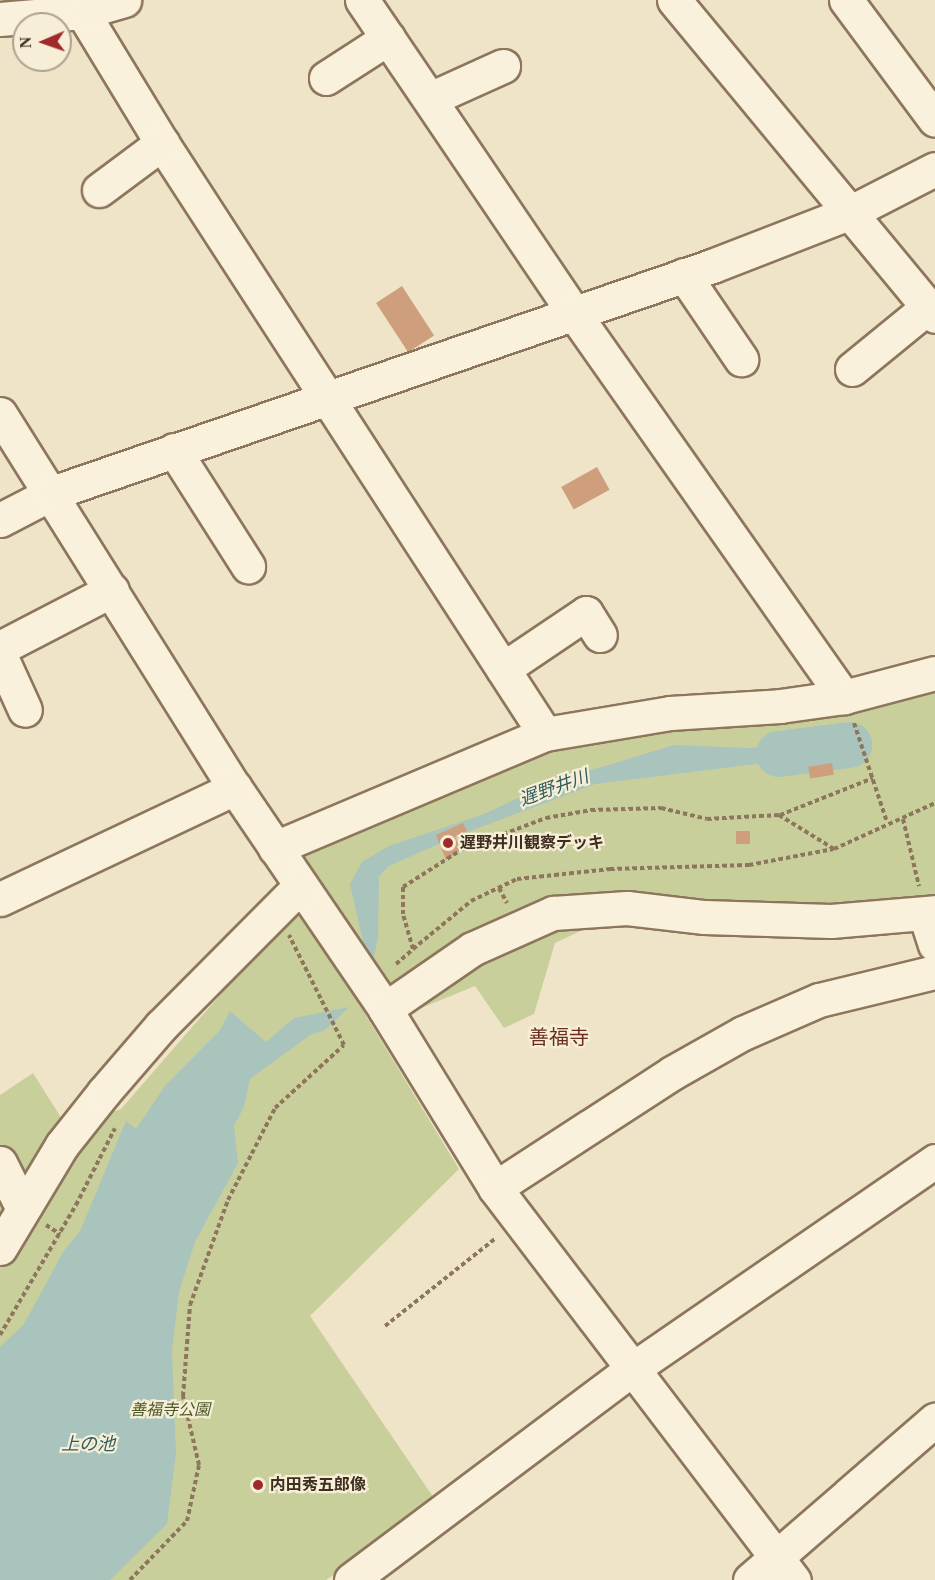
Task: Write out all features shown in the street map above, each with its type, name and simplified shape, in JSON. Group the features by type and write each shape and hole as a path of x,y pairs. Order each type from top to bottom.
{"street":[{"path":"0,19 124,0"},
{"path":"362,0 432,98 573,312 844,697"},
{"path":"674,0 851,212 931,312 852,369"},
{"path":"846,0 935,120"},
{"path":"79,6 162,143 545,734"},
{"path":"326,78 388,38"},
{"path":"432,98 503,66"},
{"path":"99,190 162,143"},
{"path":"0,520 52,493 174,450 329,401 573,312 684,275 851,212 935,168"},
{"path":"684,275 741,359"},
{"path":"0,414 52,493 235,788 377,997 495,1188 631,1370 786,1569"},
{"path":"174,450 248,566"},
{"path":"0,648 112,590"},
{"path":"503,669 586,613 600,634"},
{"path":"0,655 25,710"},
{"path":"275,848 545,734 670,713 780,706 844,697 935,673"},
{"path":"0,899 235,788"},
{"path":"0,1248 62,1145 104,1092 161,1026 300,886"},
{"path":"377,997 472,949 553,913 627,908 704,917 831,921 930,913 935,945"},
{"path":"495,1188 672,1073 743,1033 819,1000 935,972"},
{"path":"351,1580 631,1370 935,1161"},
{"path":"0,1163 23,1209"},
{"path":"750,1580 786,1569 935,1420"}],"path":[{"path":"844,697 886,822"},
{"path":"413,949 403,914 403,887 422,872 494,836 546,818 591,810 662,808 707,819 779,815 873,778"},
{"path":"377,997 413,949 471,901 517,879 610,869 749,865 834,849 886,822 903,819 935,803"},
{"path":"779,815 834,849"},
{"path":"903,819 930,913"},
{"path":"130,1580 187,1521 199,1464 183,1396 190,1305 228,1200 275,1108 344,1045 286,931"},
{"path":"0,1335 71,1215 116,1125"},
{"path":"385,1326 518,1220"}],"green space":[{"path":"935,685 935,920 608,918 555,943 534,1014 504,1028 475,986 414,1011 398,990 385,1000 291,852 573,738"},
{"name":"善福寺公園","path":"301,908 459,1169 310,1316 438,1504 326,1580 0,1580 0,1095 33,1073 67,1127 121,1109 292,912 295,915"}],"water":[{"path":"841,739 843,753 595,784 452,838 389,866 379,876 378,938 372,965 356,953 363,942 350,884 362,862 389,846 484,814 552,782 674,745 748,748"},
{"name":"上の池","path":"349,1007 325,1030 310,1035 250,1079 244,1107 234,1126 238,1163 195,1242 179,1292 172,1351 176,1453 167,1524 110,1580 0,1580 0,1347 24,1324 63,1252 80,1231 126,1121 136,1129 165,1086 220,1030 230,1011 266,1042 294,1018"}],"building":[{"path":"402,286 434,335 408,352 376,303"},
{"path":"597,467 610,490 574,510 561,487"},
{"path":"832,763 834,775 810,779 808,767"},
{"name":"遅野井川観察デッキ","path":"463,823 467,831 455,837 461,850 446,860 436,835"},
{"path":"736,831 750,831 750,844 736,844"}],"waterway":[{"name":"遅野井川","path":"779,754 849,745"}],"place":[{"name":"遅野井川観察デッキ","path":"448,843"},
{"name":"内田秀五郎像","path":"258,1485"}],"district":[{"name":"善福寺","path":"559,1037"}]}
